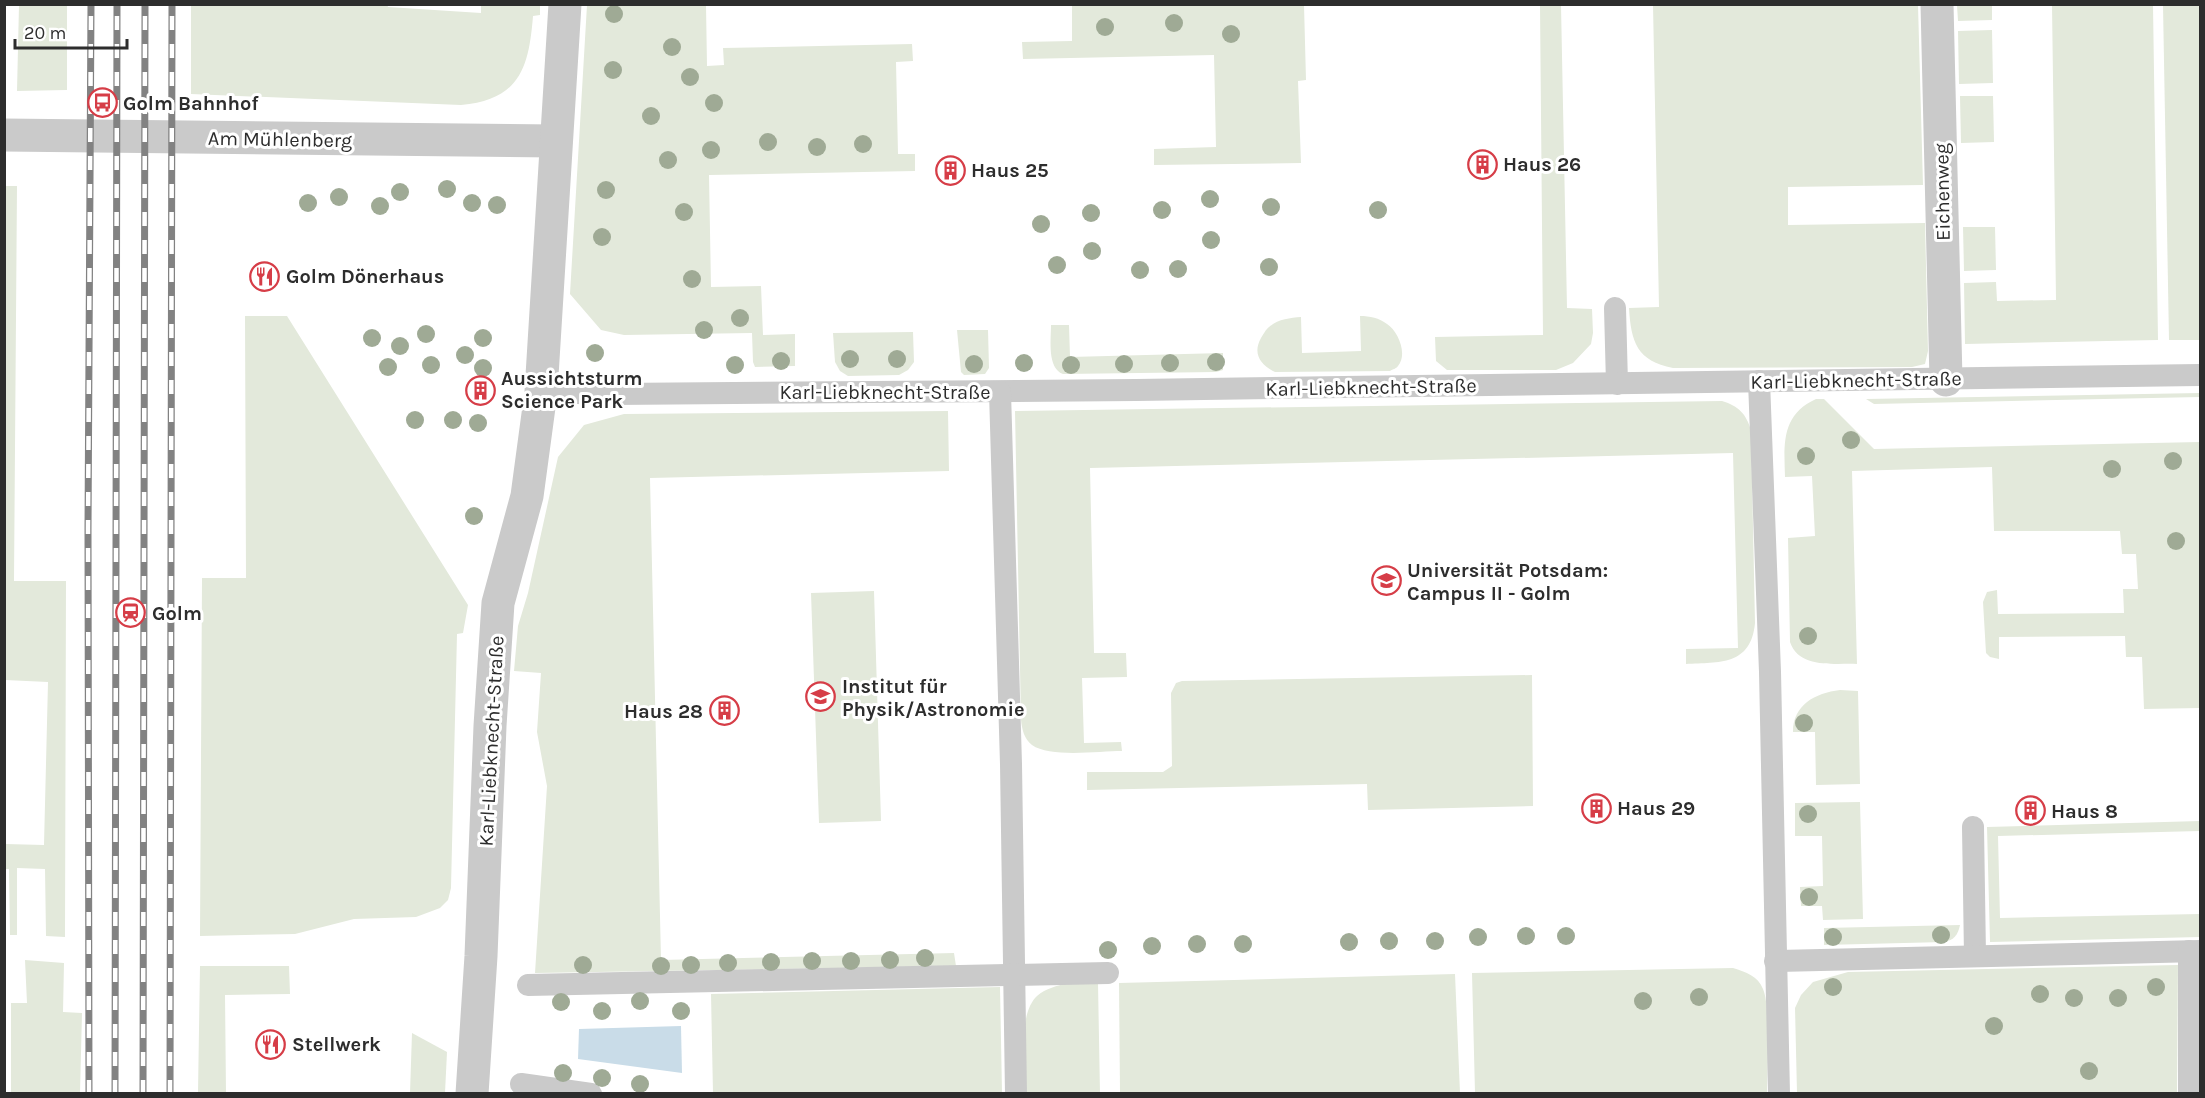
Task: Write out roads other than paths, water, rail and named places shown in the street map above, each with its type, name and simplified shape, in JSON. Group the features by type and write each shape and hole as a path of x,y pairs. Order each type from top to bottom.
{"street":[{"name":"Karl-Liebknecht-Straße","path":"472,1094 498,603 527,496 541,392 565,4"},
{"name":"Eichenweg","path":"1938,4 1946,380"},
{"name":"Am Mühlenberg","path":"4,135 556,141"}],"lane":[{"path":"1615,308 1617,384"},
{"name":"Karl-Liebknecht-Straße","path":"541,392 614,394 1000,392 2200,375"},
{"path":"1759,381 1770,672 1779,1094"},
{"path":"1000,392 1016,975 1016,1094"},
{"path":"1973,826 1975,956"},
{"path":"1775,961 2195,951 2188,1094"},
{"path":"528,985 1108,973"},
{"path":"521,1084 591,1094"}],"water":[{"path":"681,1026 682,1073 578,1059 579,1029"}],"railway":[{"path":"89,1094 88,529 91,4"},
{"path":"115,1094 117,4"},
{"path":"143,1094 145,4"},
{"path":"170,1094 172,4"}],"place":[{"name":"Golm Bahnhof","path":"102,103"},
{"name":"Haus 26","path":"1482,164"},
{"name":"Haus 25","path":"950,170"},
{"name":"Golm Dönerhaus","path":"265,276"},
{"name":"Aussichtsturm Science Park","path":"480,390"},
{"name":"Universität Potsdam: Campus II - Golm","path":"1386,581"},
{"name":"Golm","path":"131,613"},
{"name":"Institut für Physik/Astronomie","path":"821,697"},
{"name":"Haus 28","path":"724,711"},
{"name":"Haus 29","path":"1596,808"},
{"name":"Haus 8","path":"2030,811"},
{"name":"Stellwerk","path":"271,1044"}]}
